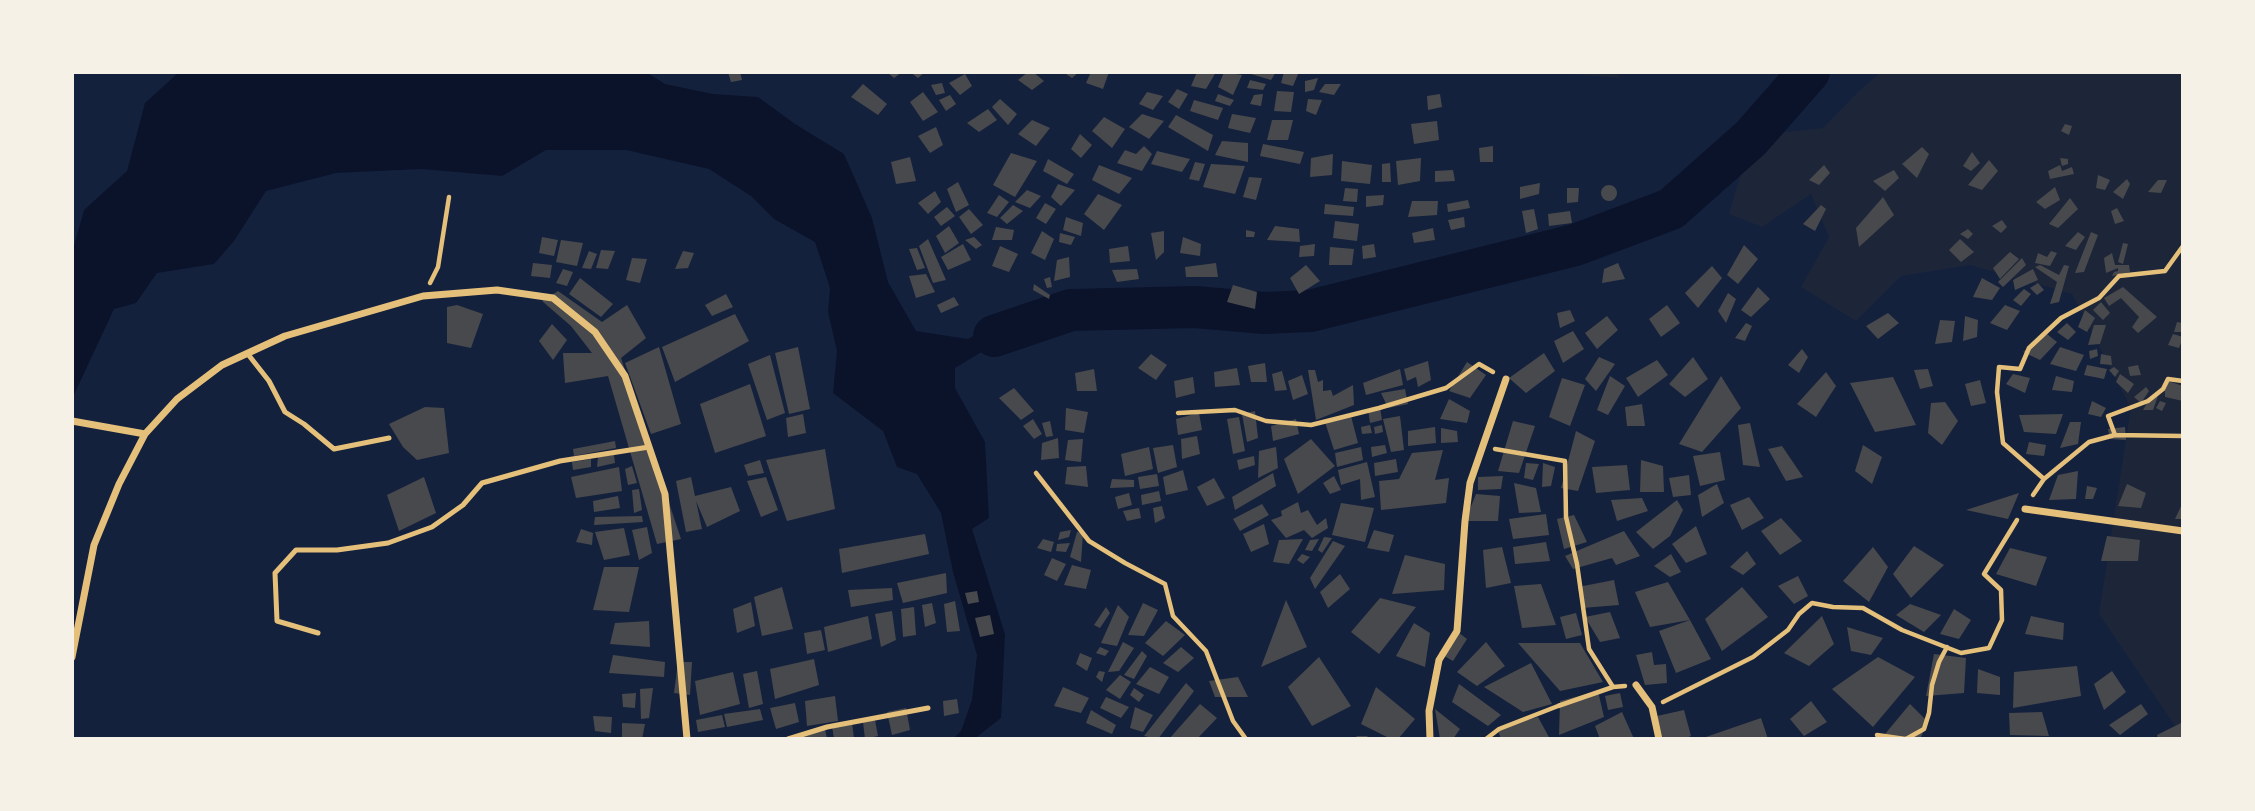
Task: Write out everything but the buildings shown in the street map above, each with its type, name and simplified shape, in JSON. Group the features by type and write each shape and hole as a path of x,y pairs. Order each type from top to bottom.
{"street":[{"path":"72,657 94,545 119,484 145,435 177,399 222,365 285,336 423,296 497,290 553,298 595,332 625,376 664,494 687,739"},
{"path":"1430,739 1429,711 1439,660 1457,631 1470,483 1506,379"},
{"path":"72,421 145,435"},
{"path":"2025,509 2183,531"},
{"path":"1636,685 1652,707 1659,739"}],"lane":[{"path":"247,353 269,381 285,412 334,449 388,438"},
{"path":"318,633 277,621 275,573 296,550 337,550 388,543 432,527 463,505 482,483 560,461 649,447"},
{"path":"788,739 827,727 928,708"}],"path":[{"path":"423,296 438,267 449,197"},
{"path":"2043,479 2003,443 1997,392 1999,367 2020,369 2029,348 2061,318 2099,299 2119,276 2165,271 2183,246"},
{"path":"1178,413 1235,410 1266,421 1311,425 1446,388 1479,364 1506,379"},
{"path":"2115,435 2108,416 2148,401 2163,389 2168,379 2183,381"},
{"path":"1652,707 1753,657 1788,629 1812,603 1863,608 1902,630 1961,653 1989,648 2002,620 2001,590 1984,574 2043,479 2089,442 2115,435 2183,436"},
{"path":"1483,447 1565,461 1566,517 1577,564 1589,649 1614,687"},
{"path":"1036,473 1089,541 1125,564 1165,584 1173,616 1206,651 1233,721 1246,739"},
{"path":"1877,735 1906,739 1924,729 1932,685 1947,647"},
{"path":"1486,739 1499,729 1614,687 1636,685"},
{"path":"1357,739 1367,739"}],"shaded area":[{"path":"179,72 646,72 665,84 713,94 758,97 844,154 872,218 888,282 916,331 968,339 997,322 1014,318 1046,317 955,368 955,388 985,442 989,518 972,529 1005,634 1001,718 974,739 953,739 961,731 972,700 977,655 953,572 941,513 917,474 897,467 883,431 833,393 837,351 828,312 830,288 815,242 774,219 751,196 709,169 626,150 546,150 502,176 421,169 336,173 266,191 234,241 214,264 157,273 136,303 114,309 72,399 72,253 84,210 127,171 145,103"},
{"path":"1546,72 1617,72 1620,78"},
{"path":"1881,72 2183,72 2183,725 2175,726 2099,614 2131,408 2072,294 1970,265 1901,276 1856,321 1801,287 1829,237 1811,194 1762,227 1729,214 1745,160 1777,133 1823,128"}],"waterway":[{"path":"994,336 1071,310 1195,307 1264,313 1310,311 1575,245 1671,209 1751,138 1809,72"}]}
